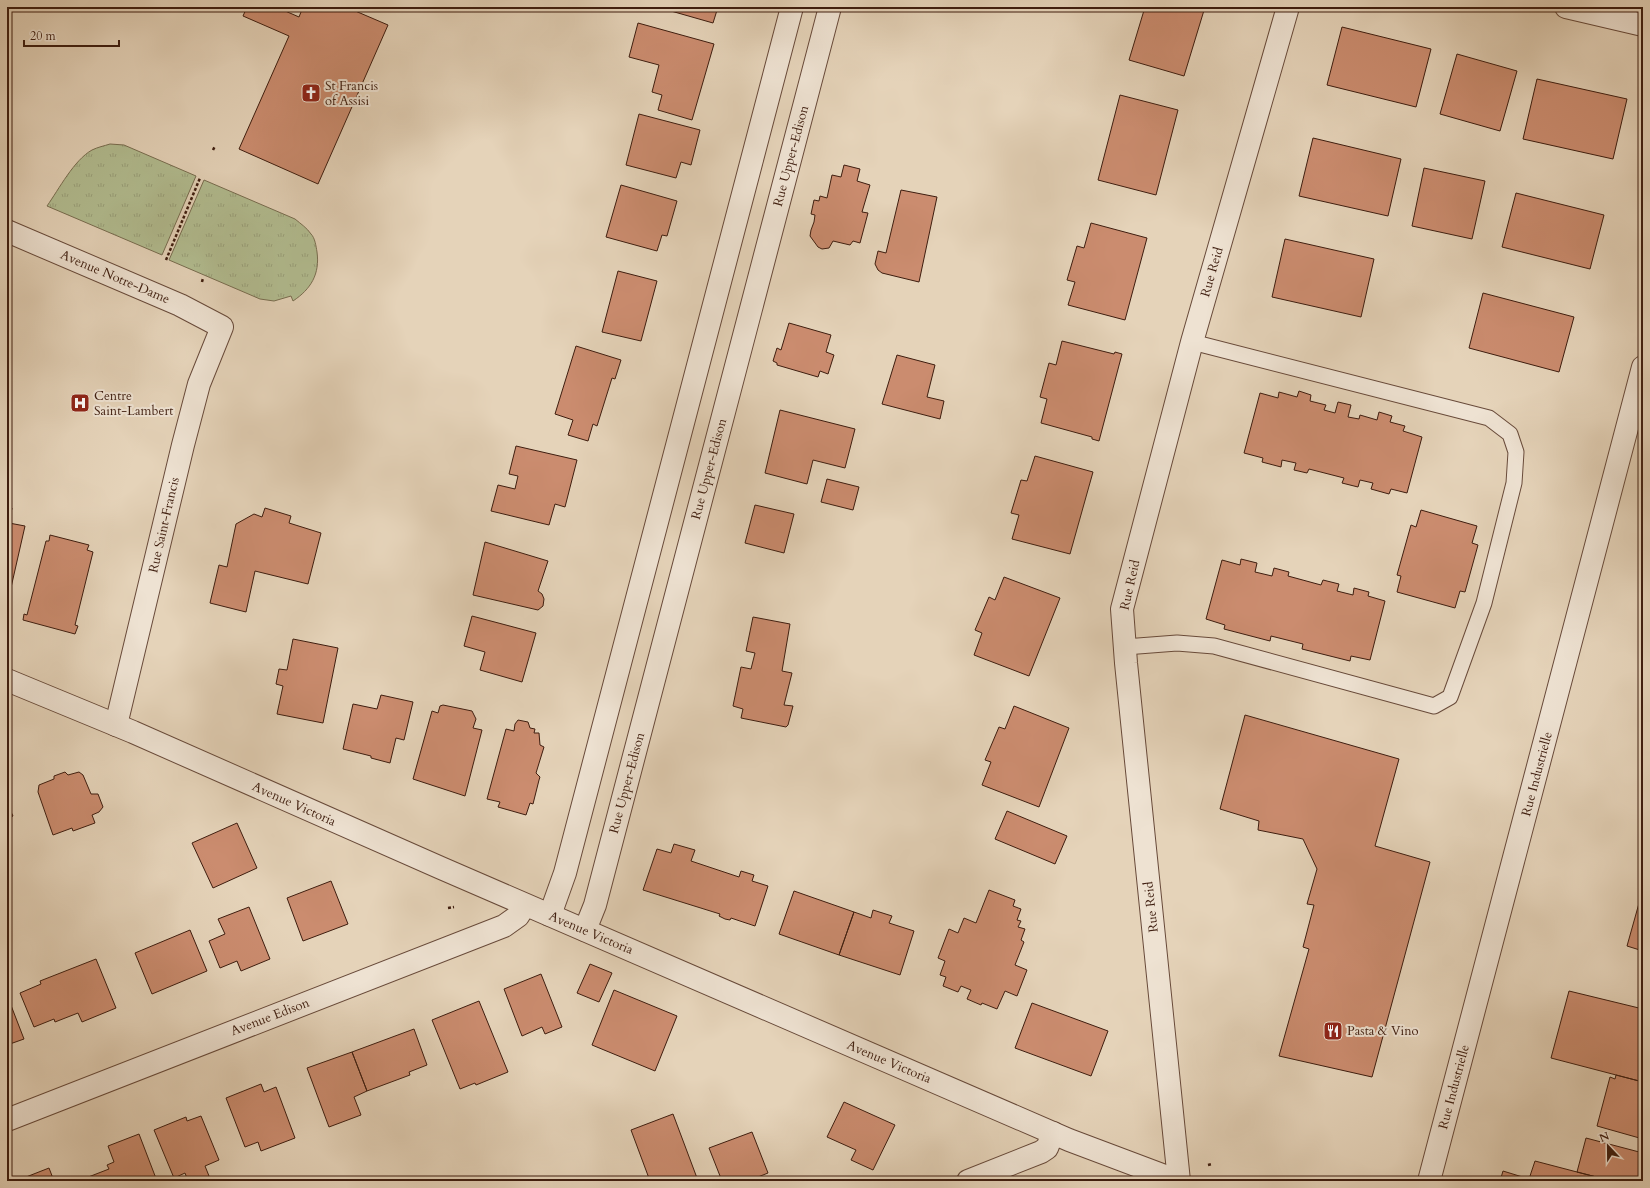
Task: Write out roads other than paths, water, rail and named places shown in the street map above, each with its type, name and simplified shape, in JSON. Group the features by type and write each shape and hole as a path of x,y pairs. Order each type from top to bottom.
{"street":[{"path":"550,915 567,865 792,7"},
{"name":"Rue Upper-Edison","path":"585,930 595,905 830,7"},
{"name":"Rue Reid","path":"1178,1181 1122,609 1192,342 1288,7"},
{"path":"1566,7 1643,25"},
{"name":"Avenue Notre-Dame","path":"7,231 180,304 222,327"},
{"name":"Rue Saint-Francis","path":"116,725 199,384 222,327"},
{"name":"Rue Industrielle","path":"1429,1181 1643,367"},
{"name":"Avenue Victoria","path":"8,681 116,725 525,905 1053,1134 1178,1181"},
{"name":"Avenue Edison","path":"7,1120 498,928 518,916 525,905"},
{"path":"968,1181 1041,1152 1046,1148 1053,1134"}],"lane":[{"path":"1125,647 1177,643 1214,646 1434,706 1450,697 1484,603 1514,483 1516,452 1510,434 1489,418 1192,342"}],"place":[{"name":"St Francis of Assisi","path":"311,93"},
{"name":"Centre Saint-Lambert","path":"80,403"},
{"name":"Pasta & Vino","path":"1333,1031"}]}
